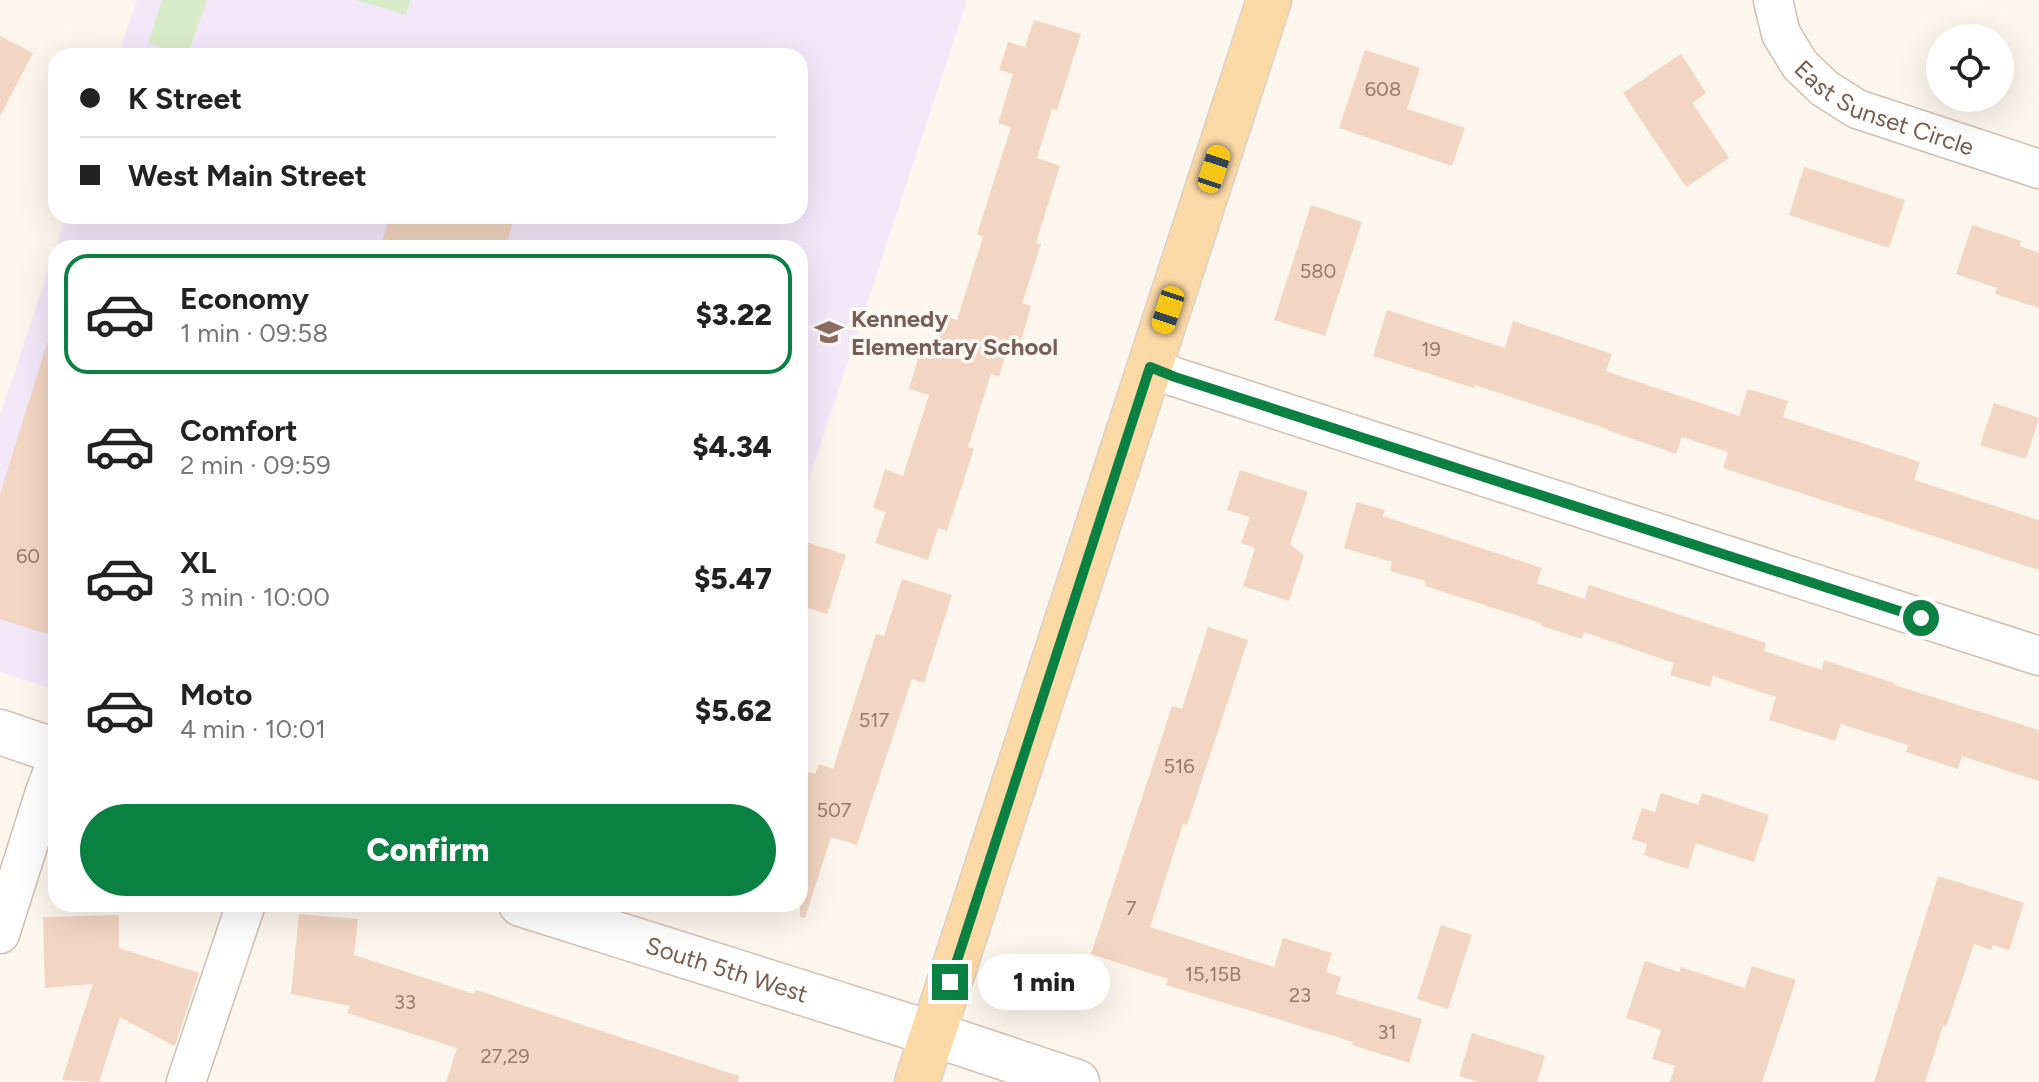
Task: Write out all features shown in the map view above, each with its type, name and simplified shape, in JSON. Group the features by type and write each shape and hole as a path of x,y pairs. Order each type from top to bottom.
{"main road":[{"path":"917,1082 1269,0"}],"street":[{"name":"East Sunset Circle","path":"1773,0 1781,34 1800,65 1824,88 1857,109 2039,169"},
{"path":"1150,367 1187,382 2039,656"},
{"path":"0,732 48,748"},
{"path":"0,934 48,784"},
{"path":"186,1082 243,912"},
{"name":"South 5th West","path":"546,912 1077,1082"}],"shaded area":[{"name":"Kennedy Elementary School","path":"137,0 967,0 808,483 808,240 58,240 63,224 808,224 808,48 121,48"},
{"name":"Kennedy Elementary School","path":"48,271 48,687 0,672 0,416"}],"green space":[{"path":"162,0 207,0 190,48 163,48 148,43"},
{"path":"356,0 410,0 406,15"}],"building":[{"path":"1034,20 1081,34 1057,110 1052,109 1037,158 1060,166 1036,243 1041,244 1022,303 1031,306 1019,348 1009,345 999,377 991,374 968,447 974,449 947,531 938,528 928,560 875,543 886,512 873,508 885,469 903,476 929,395 909,389 921,348 932,352 944,316 957,320 983,237 977,234 1011,127 998,123 1013,74 999,70 1008,42 1025,47"},
{"path":"0,36 33,53 0,116"},
{"path":"1365,50 1420,68 1407,109 1465,128 1452,166 1339,128"},
{"path":"1681,54 1706,93 1692,103 1729,158 1686,187 1623,93"},
{"path":"1804,167 1905,200 1889,248 1789,215"},
{"path":"1311,205 1362,222 1325,336 1274,320"},
{"path":"388,224 512,224 508,240 382,240"},
{"path":"1972,225 2021,241 2020,246 2039,253 2039,308 1995,294 1997,288 1956,274"},
{"path":"1387,310 1505,348 1513,321 1612,354 1606,371 1739,416 1748,389 1788,401 1783,417 1920,462 1914,480 2039,520 2039,570 1723,468 1728,452 1682,437 1676,454 1475,385 1474,388 1373,356"},
{"path":"48,340 48,634 0,619 0,494"},
{"path":"1994,403 2039,418 2026,459 1980,445"},
{"path":"1240,470 1308,492 1290,544 1304,556 1289,601 1243,586 1255,548 1241,543 1250,517 1227,510"},
{"path":"1357,502 1385,510 1383,516 1542,568 1537,583 1585,599 1589,585 1766,643 1764,651 1822,670 1824,660 2039,730 2039,781 1962,756 1958,769 1906,752 1908,745 1841,724 1835,741 1769,720 1776,697 1713,676 1710,687 1670,675 1674,663 1584,632 1581,639 1425,586 1426,581 1390,571 1392,562 1344,548"},
{"path":"808,543 846,555 827,614 808,608"},
{"path":"902,579 952,595 924,683 912,679 857,845 831,837 808,909 808,772 815,774 819,764 833,769 876,634 884,636"},
{"path":"1208,627 1248,640 1150,927 1274,967 1283,938 1332,953 1326,972 1341,977 1336,994 1422,1019 1409,1063 1352,1045 1353,1042 1166,985 1168,979 1091,954 1172,706 1182,709"},
{"path":"1661,793 1698,805 1702,793 1769,815 1754,862 1696,843 1688,869 1644,855 1647,844 1632,839 1642,808 1655,812"},
{"path":"1938,876 2024,903 2009,950 1993,945 1991,950 1974,944 1925,1082 1874,1082"},
{"path":"299,914 358,919 354,955 474,994 476,990 739,1076 738,1082 446,1082 457,1048 347,1013 350,1006 291,994"},
{"path":"119,915 119,948 199,973 176,1042 174,1046 120,1017 99,1082 62,1080 93,984 45,988 43,917"},
{"path":"1441,925 1472,935 1448,1009 1417,999"},
{"path":"1645,961 1679,972 1681,967 1745,988 1752,966 1796,980 1762,1082 1670,1082 1675,1066 1652,1059 1661,1030 1626,1018"},
{"path":"1472,1033 1545,1056 1537,1082 1479,1082 1459,1076"}],"place":[{"name":"Kennedy Elementary School","path":"829,332"}],"route":[{"path":"950,982 1150,367 1921,618"}]}
